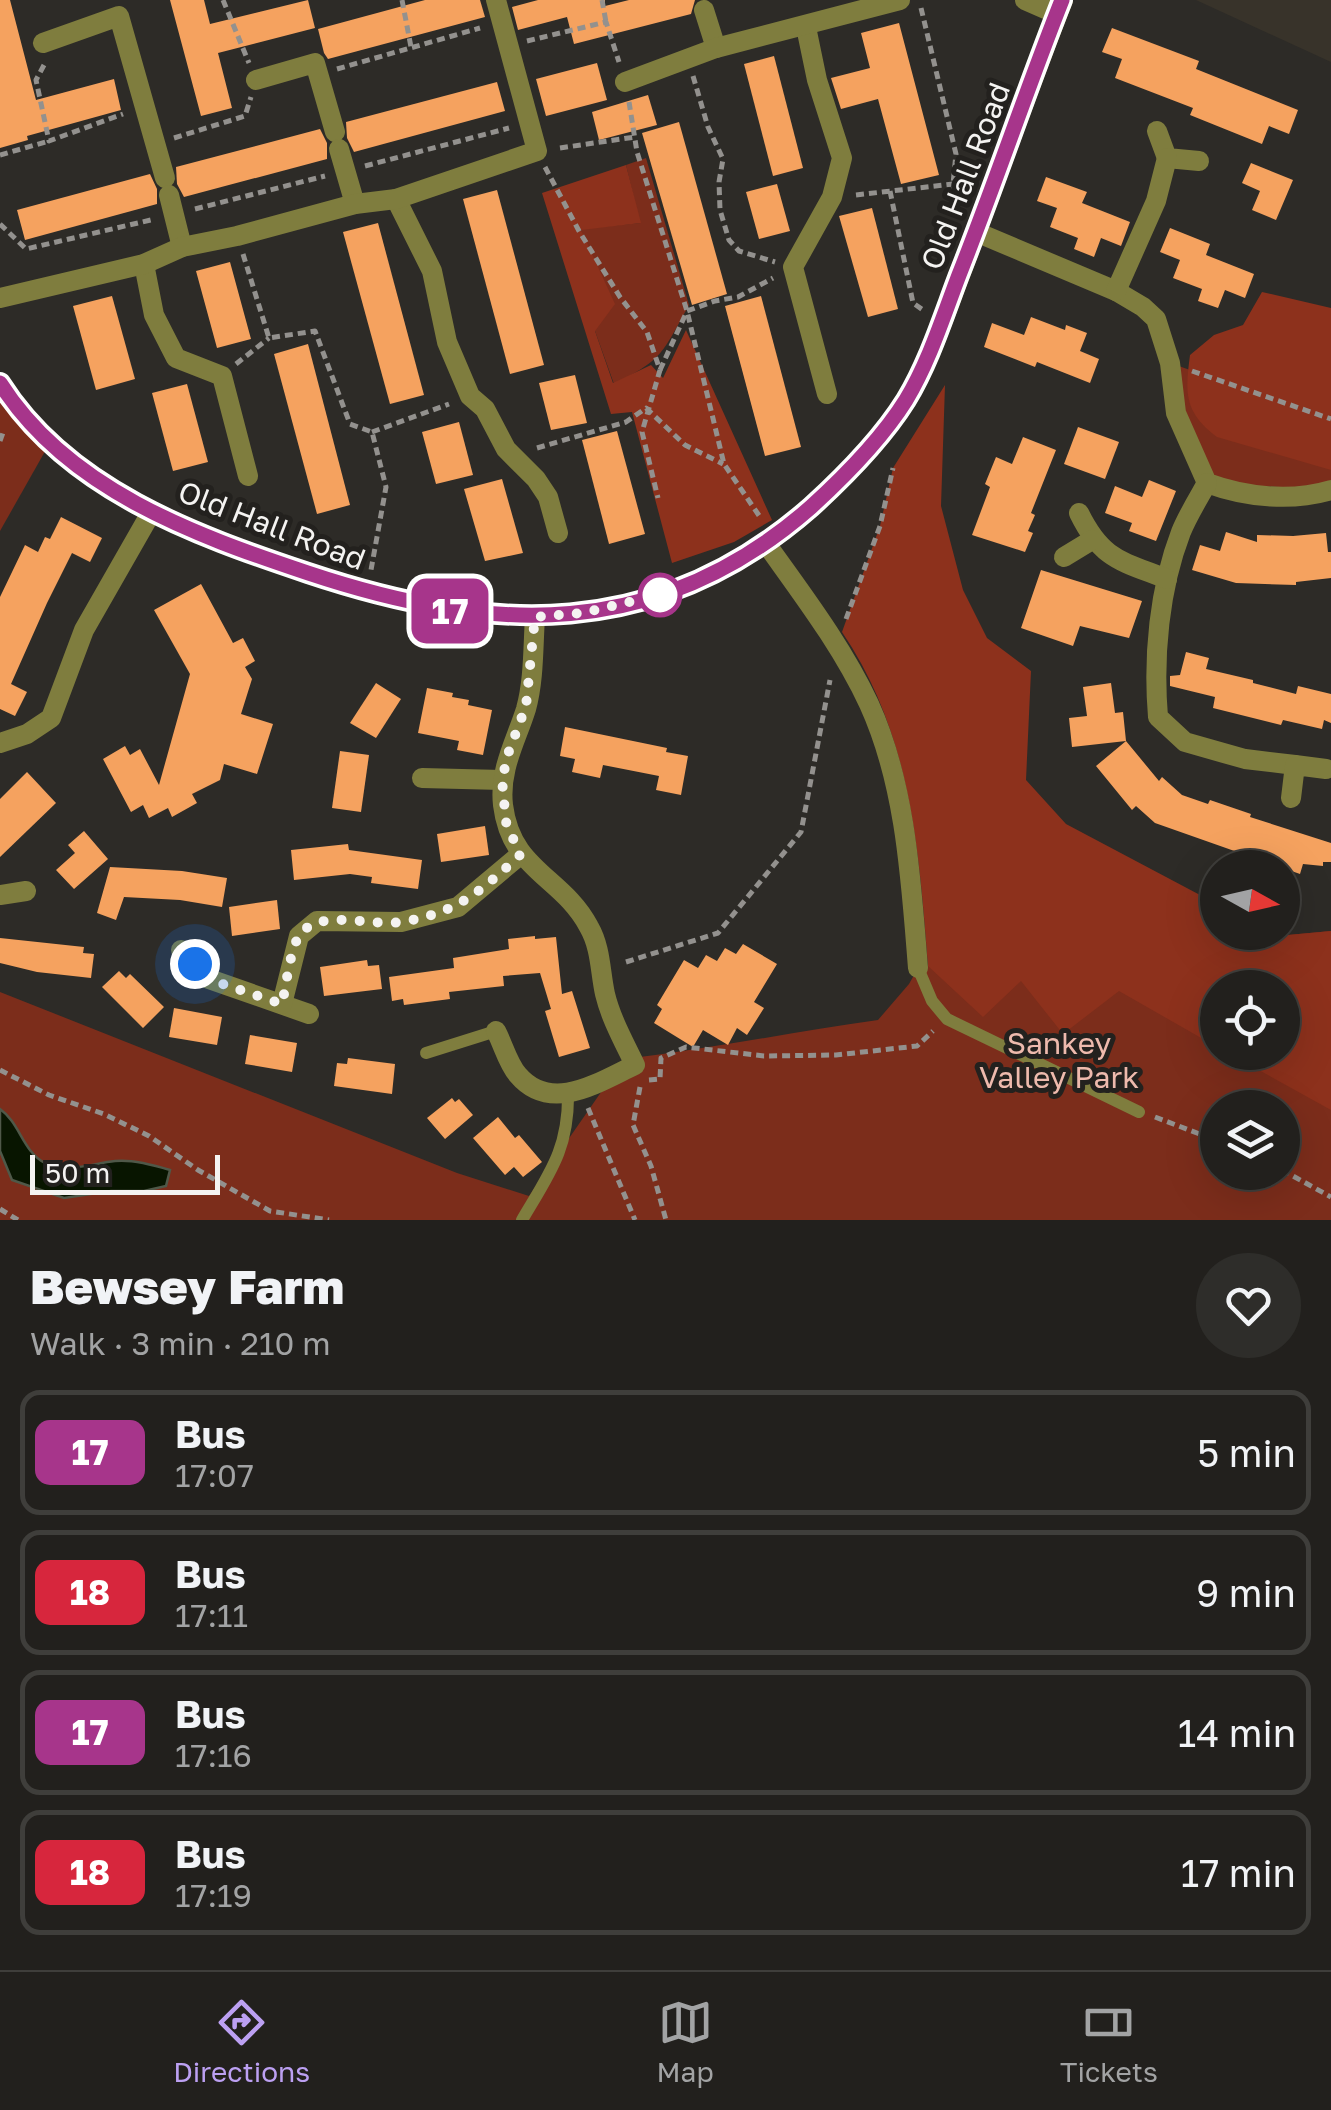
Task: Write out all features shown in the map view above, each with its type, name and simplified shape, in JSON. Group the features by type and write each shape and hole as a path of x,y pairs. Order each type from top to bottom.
{"street":[{"path":"0,298 144,264 182,246 237,236 354,204 396,198 537,151 496,0"},
{"path":"626,82 716,48 806,27 861,4 900,0"},
{"path":"1025,0 1060,7"},
{"name":"Old Hall Road","path":"0,383 24,417 60,451 92,476 152,511 250,553 368,592 451,612 535,617 583,613 667,593 724,567 764,542 827,492 874,443 906,399 941,323 1060,7"},
{"path":"704,10 716,48"},
{"path":"43,43 118,16 155,136 182,246"},
{"path":"806,27 817,80 842,158 832,197 793,267 827,394"},
{"path":"256,80 315,63 354,204"},
{"path":"1116,290 1156,201 1167,158 1157,131"},
{"path":"1167,158 1199,162"},
{"path":"396,198 432,271 447,342 470,396 485,409 506,449 548,497 558,533"},
{"path":"976,232 1116,290 1156,319 1170,363 1176,412 1207,484 1235,494 1269,496 1331,490"},
{"path":"144,264 154,316 176,358 222,376 248,476"},
{"path":"1207,484 1182,531 1167,580 1155,676 1158,717 1185,742 1245,759 1326,769"},
{"path":"0,743 28,734 51,718 98,601 152,511"},
{"path":"1079,513 1092,540 1111,557 1167,580"},
{"path":"1064,557 1092,540"},
{"path":"764,542 838,646 870,707 897,793 910,872 918,968"},
{"path":"496,1032 518,1075 544,1092 573,1093 635,1065 606,997 599,951 589,926 565,895 520,855 506,822 502,780 526,706 535,617"},
{"path":"1291,798 1296,765"},
{"path":"422,778 502,780"},
{"path":"282,1004 299,936 318,921 401,922 458,907 520,855"},
{"path":"0,896 26,891"},
{"path":"181,950 208,979 310,1014"}],"lane":[{"path":"918,968 932,1001 947,1019 1139,1112"},
{"path":"426,1053 496,1032"},
{"path":"522,1220 558,1161 573,1093"}],"path":[{"path":"0,155 124,114 155,136 245,116 256,80 223,0"},
{"path":"402,0 411,48"},
{"path":"602,0 626,82 635,137 687,311 724,464 762,519"},
{"path":"832,197 952,184 956,154 919,0"},
{"path":"319,75 502,21"},
{"path":"509,45 606,22"},
{"path":"43,43 45,63 36,80 49,141"},
{"path":"689,58 700,103 722,159 720,210 729,240 739,251 793,267"},
{"path":"0,224 26,249 170,196 346,171 531,122"},
{"path":"635,137 537,151 579,231 620,298 647,332 660,370"},
{"path":"890,191 913,303"},
{"path":"237,236 269,338"},
{"path":"658,498 642,432 660,370 687,311 738,297 793,267"},
{"path":"222,376 269,338 315,331 350,424 372,432 470,396"},
{"path":"1170,363 1331,419"},
{"path":"646,408 685,445 724,464"},
{"path":"517,458 626,422 646,408"},
{"path":"0,441 4,430"},
{"path":"368,592 386,486 372,432"},
{"path":"842,632 880,526 892,468"},
{"path":"626,962 718,933 801,832 833,667"},
{"path":"666,1220 656,1180 633,1125 640,1082 660,1079 661,1058 686,1046 764,1056 836,1055 917,1046 947,1019"},
{"path":"0,1070 49,1095 104,1114 149,1136 198,1170 270,1211 329,1220"},
{"path":"573,1093 588,1110 635,1220"},
{"path":"1139,1112 1200,1134"},
{"path":"1300,1180 1331,1197"},
{"path":"0,1208 18,1220"}],"shaded area":[{"path":"1196,0 1331,0 1331,62"},
{"path":"626,165 641,223 581,230 615,304 595,331 613,383 651,365 663,378 686,330 772,520 734,542 672,563 632,412 611,414 542,193"},
{"path":"1262,292 1331,308 1331,470 1217,437 1198,419 1189,401 1190,355 1214,335 1243,325"},
{"path":"945,385 941,506 963,590 987,638 1031,671 1026,780 1066,824 1200,895 1200,950 1300,950 1300,934 1331,931 1331,1110 1259,1070 1300,1070 1300,970 1200,970 1200,1037 1119,991 1063,1034 1021,981 983,1017 928,966 915,835 897,751 865,670 842,632 880,526 893,468"},
{"path":"0,1109 45,1163 72,1168 115,1161 143,1163 170,1170 166,1186 64,1198 12,1180 0,1151"}],"green space":[{"path":"646,158 689,305 653,361 614,384 595,331 581,229 640,223 626,165"},
{"path":"1170,363 1331,419 1331,490 1207,483"},
{"path":"0,383 52,439 0,531"},
{"name":"Sankey Valley Park","path":"1331,931 1331,1220 0,1220 0,992 457,1173 529,1196 624,1059 878,1020 918,968 1200,934 1200,950 1300,950 1300,934"}],"building":[{"path":"0,0 10,0 36,100 114,79 121,110 27,136 28,140 0,148"},
{"path":"170,0 204,0 210,24 308,0 315,28 218,53 232,108 201,116"},
{"path":"425,0 480,0 485,17 328,59 324,53 318,29"},
{"path":"538,0 605,0 605,6 629,0 695,0 691,14 574,44 567,17 518,30 512,7"},
{"path":"899,23 939,175 901,184 878,99 841,109 831,78 870,68 861,33"},
{"path":"1112,28 1199,61 1196,69 1298,110 1289,134 1269,126 1262,144 1190,115 1193,108 1115,78 1122,59 1102,52"},
{"path":"774,56 803,168 773,176 744,64"},
{"path":"597,63 607,100 546,116 536,79"},
{"path":"497,82 505,111 354,152 347,138 346,122"},
{"path":"648,95 657,125 599,140 592,112"},
{"path":"679,122 727,294 692,305 642,133"},
{"path":"320,129 327,143 327,159 184,197 177,184 176,167"},
{"path":"1251,163 1293,180 1276,220 1252,210 1260,191 1242,183"},
{"path":"150,174 157,189 157,204 25,240 17,210"},
{"path":"1046,177 1087,192 1082,203 1130,222 1121,246 1101,238 1094,257 1074,249 1078,238 1050,227 1057,208 1037,201"},
{"path":"777,184 790,231 759,239 746,192"},
{"path":"497,190 544,365 510,374 463,199"},
{"path":"872,208 898,309 868,317 839,216"},
{"path":"378,223 424,395 390,404 343,232"},
{"path":"1170,228 1210,244 1206,255 1254,274 1245,298 1225,290 1218,308 1198,301 1202,289 1173,278 1180,260 1160,252"},
{"path":"230,262 251,339 217,348 196,271"},
{"path":"112,296 135,379 96,390 73,306"},
{"path":"761,296 801,447 765,456 725,306"},
{"path":"1031,317 1065,330 1066,325 1087,333 1080,351 1099,359 1090,383 984,347 992,323 1024,335"},
{"path":"308,344 350,505 317,514 274,354"},
{"path":"575,375 587,423 551,430 539,383"},
{"path":"187,384 208,462 173,471 152,393"},
{"path":"459,422 473,475 436,484 422,432"},
{"path":"1078,427 1119,442 1105,479 1064,464"},
{"path":"617,431 645,534 609,544 582,440"},
{"path":"1023,437 1056,450 1031,513 1035,515 1028,531 1033,533 1025,552 972,535 990,487 985,484 996,457 1012,464"},
{"path":"502,479 523,553 485,561 464,489"},
{"path":"1149,480 1176,491 1156,541 1129,531 1132,523 1105,513 1115,486 1142,497"},
{"path":"61,517 102,538 90,562 72,553 47,603 11,684 27,692 15,716 0,709 0,597 25,545 38,552"},
{"path":"1226,532 1257,542 1257,535 1326,533 1331,578 1296,585 1236,583 1192,570 1200,545 1220,551"},
{"path":"1041,570 1142,601 1129,638 1080,626 1073,646 1021,628"},
{"path":"201,584 233,643 243,638 255,661 245,667 252,679 241,714 273,724 257,774 224,764 220,780 192,794 197,803 172,817 168,808 149,818 143,805 131,812 103,759 125,746 130,755 140,749 159,785 190,674 154,610"},
{"path":"1186,652 1209,658 1206,669 1253,683 1296,694 1298,686 1331,694 1331,723 1324,720 1322,729 1283,720 1281,725 1213,708 1215,697 1170,686 1170,676 1180,675"},
{"path":"376,683 401,699 376,738 350,723"},
{"path":"1111,683 1115,713 1123,712 1126,741 1072,747 1069,718 1087,716 1083,687"},
{"path":"427,688 453,693 452,697 469,700 468,705 492,710 483,755 457,750 459,741 418,733"},
{"path":"565,727 688,756 681,795 656,790 659,776 603,765 600,778 572,772 575,759 560,756"},
{"path":"1126,741 1159,781 1162,777 1182,795 1208,804 1210,800 1331,843 1331,862 1323,862 1323,866 1303,864 1300,874 1300,850 1232,850 1155,823 1136,806 1132,810 1096,766"},
{"path":"340,751 369,755 361,812 332,808"},
{"path":"27,772 56,803 0,857 0,799"},
{"path":"485,826 489,855 441,862 437,834"},
{"path":"84,831 108,859 74,889 56,870 75,853 68,845"},
{"path":"348,844 349,850 422,860 418,889 371,883 372,877 350,874 294,880 291,850"},
{"path":"110,867 227,878 222,907 124,897 116,920 97,913"},
{"path":"277,900 280,929 232,936 229,907"},
{"path":"556,937 562,994 572,991 590,1048 559,1057 545,1011 551,1009 540,973 503,976 504,986 449,992 450,999 404,1005 403,999 392,1001 389,977 454,968 453,958 509,949 508,939"},
{"path":"0,938 84,947 83,953 94,954 91,978 0,963"},
{"path":"743,944 777,964 754,1002 764,1008 747,1035 737,1028 728,1045 703,1030 693,1047 654,1023 662,1009 657,1005 684,960 698,968 706,955 717,961 725,948 736,954"},
{"path":"367,960 368,966 379,965 382,989 324,996 320,967"},
{"path":"119,971 126,978 130,974 164,1007 143,1028 102,987"},
{"path":"174,1008 222,1017 217,1045 169,1037"},
{"path":"250,1035 297,1043 292,1072 245,1064"},
{"path":"348,1058 395,1064 392,1094 334,1086 337,1063 347,1064"},
{"path":"452,1098 455,1102 459,1099 473,1115 445,1139 427,1118"},
{"path":"498,1117 542,1162 523,1177 514,1167 505,1175 473,1138"}],"bus line":[{"name":"17","path":"0,383 32,426 92,476 124,496 250,553 368,592 451,612 535,617 583,613 667,593 724,567 791,524 874,443 906,399 968,255 1062,0"}],"route":[{"path":"195,964 208,979 282,1004 299,936 318,921 401,922 458,907 488,884 520,855 506,822 502,780 526,706 535,617 583,613 667,593 660,595"}]}
